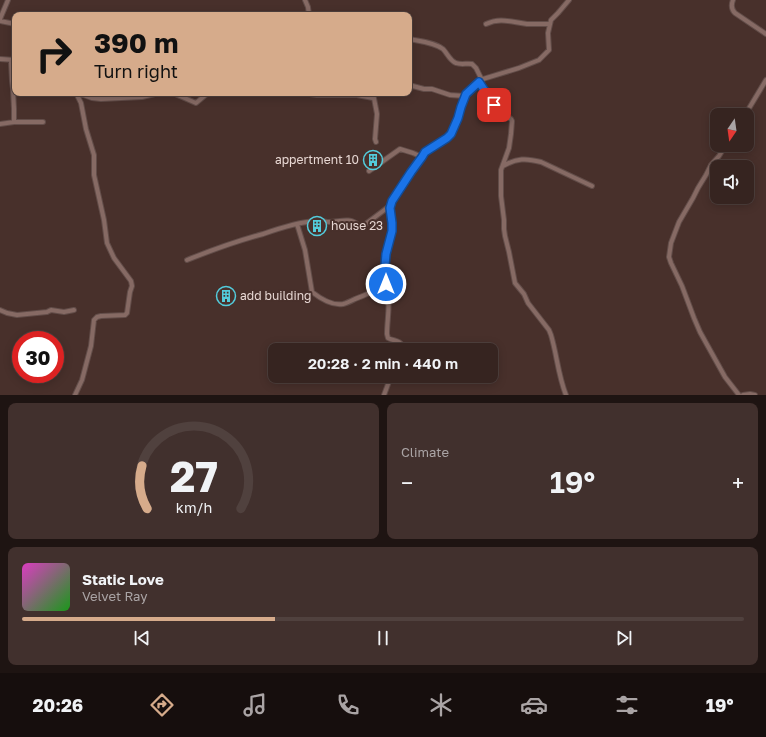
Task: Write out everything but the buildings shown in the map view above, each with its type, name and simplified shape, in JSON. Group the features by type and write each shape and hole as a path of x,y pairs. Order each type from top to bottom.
{"street":[{"path":"8,0 0,20 12,23"},
{"path":"305,0 309,12"},
{"path":"187,260 210,250 297,224 319,220 328,222 345,220 363,226 391,205 425,152 451,134 466,94 480,81 519,68 544,56 549,50 549,24 568,0"},
{"path":"733,0 731,5 732,10 766,34"},
{"path":"486,24 499,20 528,24 549,24"},
{"path":"412,39 437,45 442,48 455,63 472,64 476,68 480,81 494,105 511,118 512,134 502,170 501,185 504,229 515,283 549,330 562,387 566,395"},
{"path":"0,59 12,60"},
{"path":"749,108 766,80"},
{"path":"412,86 436,90 450,95 465,96"},
{"path":"13,96 14,122"},
{"path":"74,395 82,380 91,346 94,320 100,316 127,313 132,286 131,281 114,258 106,243 104,220 94,175 94,155 78,96"},
{"path":"86,96 101,99 142,96"},
{"path":"179,96 196,102 204,96"},
{"path":"373,96 377,114 376,142"},
{"path":"0,124 14,122 43,122"},
{"path":"369,171 400,149 422,157"},
{"path":"722,152 711,165 679,222 671,243 669,257 700,332 725,377 739,395"},
{"path":"503,166 516,160 533,160 592,186"},
{"path":"391,205 392,231 386,254 385,266 388,294 387,334 388,338 398,340 401,343"},
{"path":"297,224 305,250 312,292 320,298 328,302 344,304 365,296 386,284"},
{"path":"0,310 17,315 47,312 51,310 64,312 74,310"},
{"path":"384,395 388,383"},
{"path":"743,395 755,395"}],"place":[{"name":"appertment 10","path":"373,160"},
{"name":"house 23","path":"317,226"},
{"name":"add building","path":"226,296"}],"route":[{"path":"386,284 385,266 386,254 392,231 390,208 392,201 425,152 451,134 466,94 479,82 494,105"}]}
